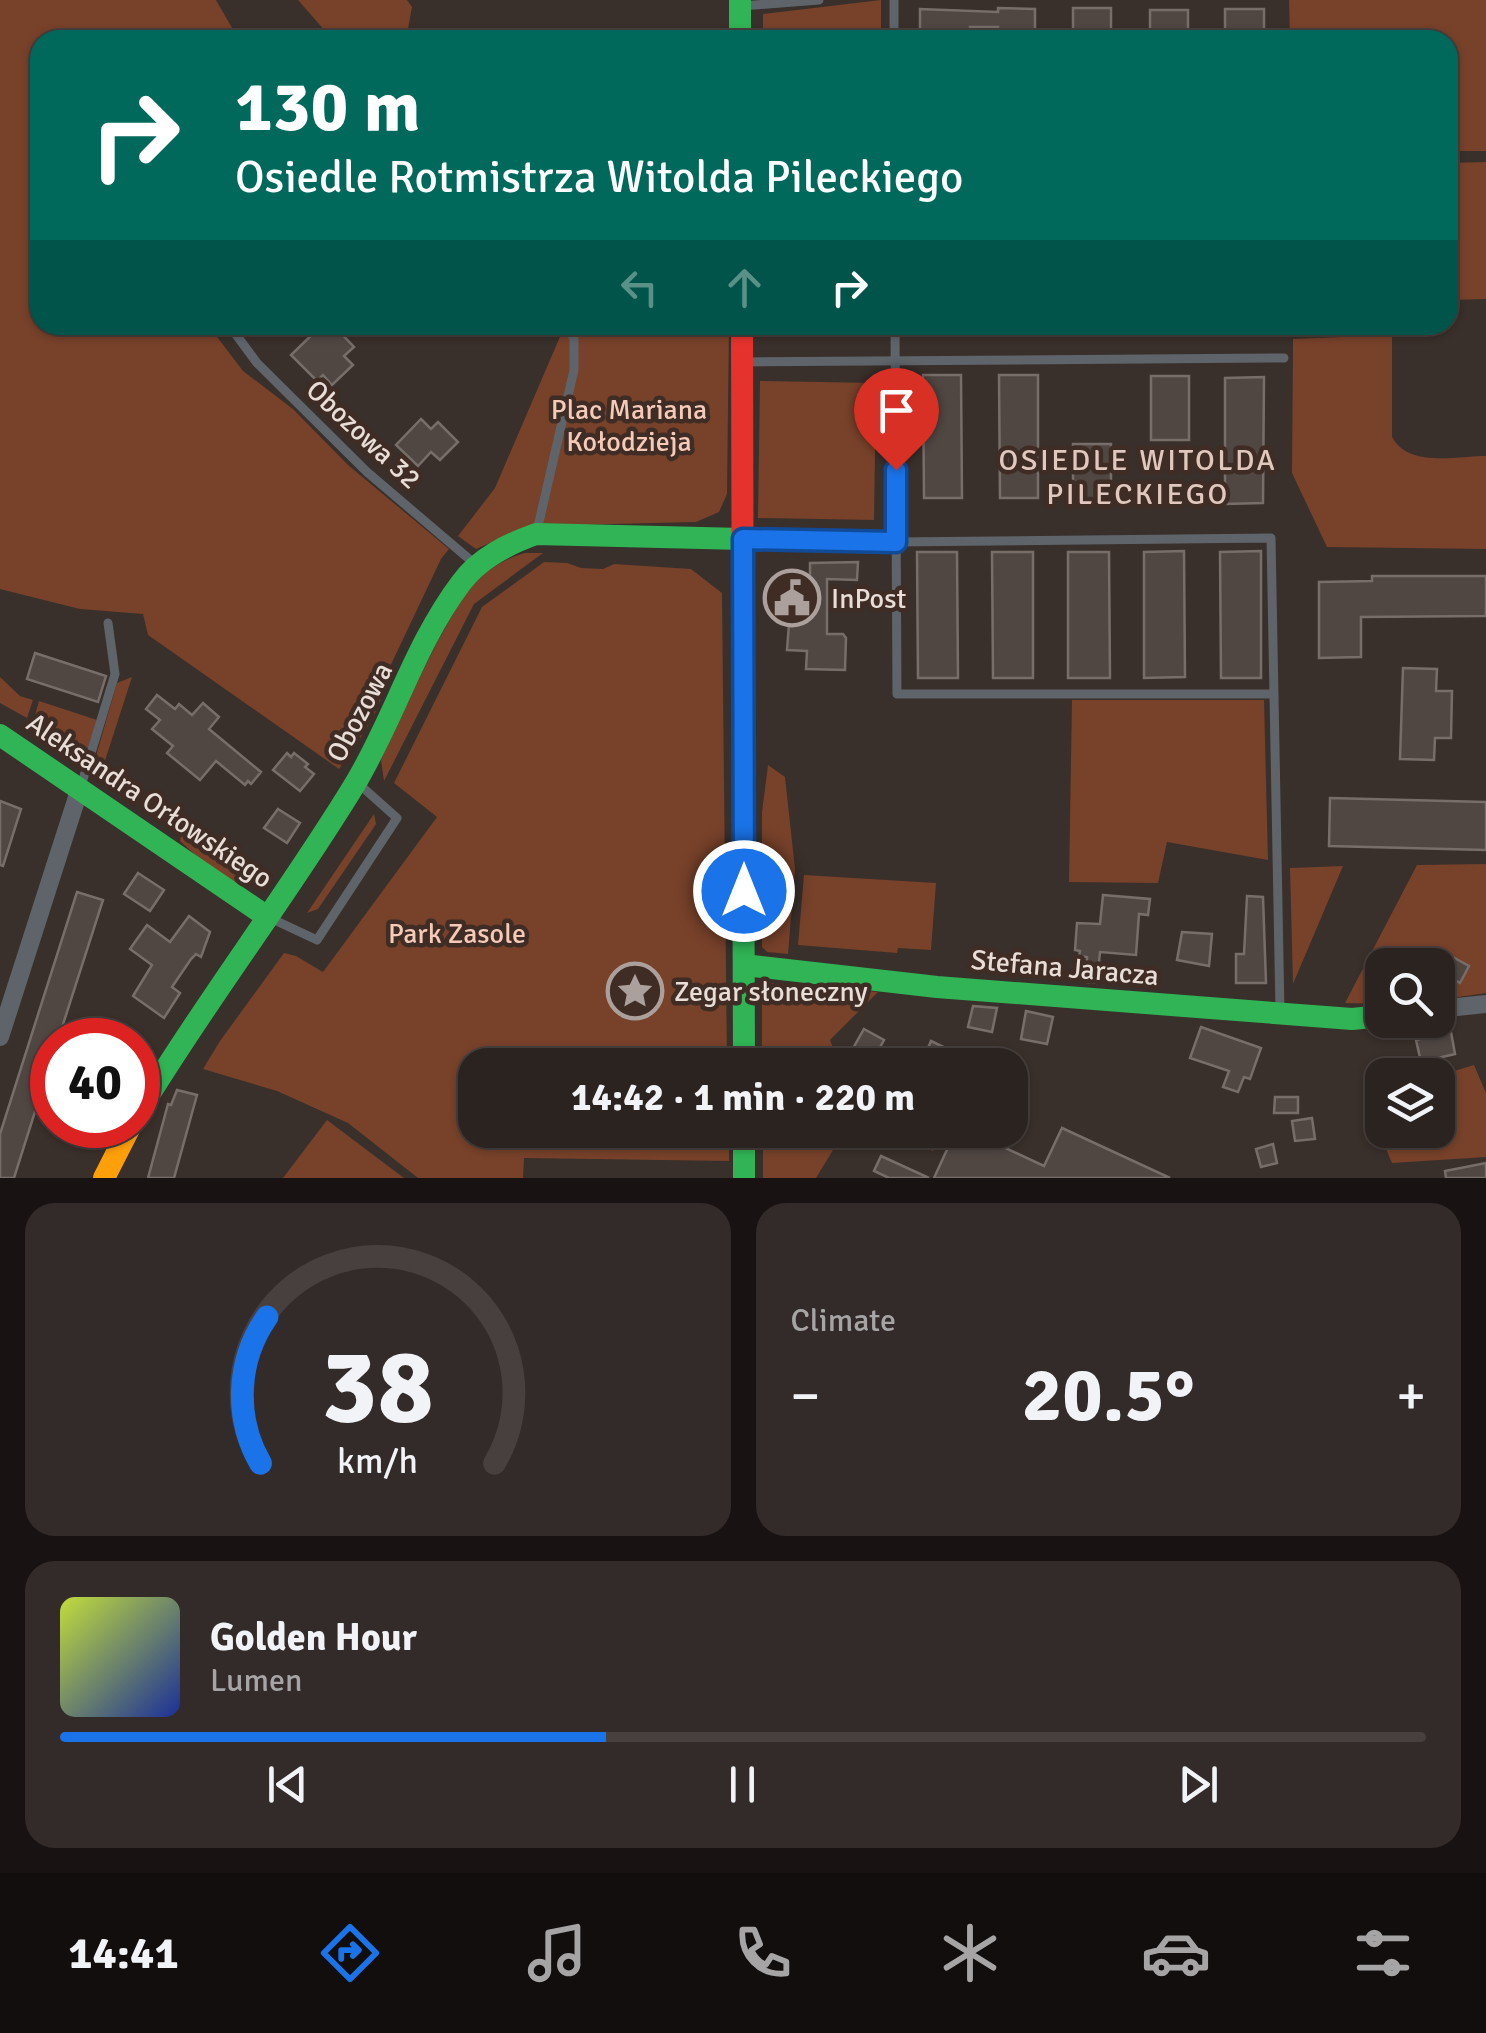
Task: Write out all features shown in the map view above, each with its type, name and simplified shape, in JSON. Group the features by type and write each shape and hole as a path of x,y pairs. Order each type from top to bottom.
{"street":[{"path":"740,3 740,30"},
{"path":"742,335 744,1048"},
{"name":"Obozowa","path":"160,1076 356,782 442,614 462,582 478,566 509,545 536,534 743,539"},
{"name":"Aleksandra Orłowskiego","path":"0,734 266,916"},
{"path":"0,1037 80,788"},
{"name":"Stefana Jaracza","path":"744,965 937,986 1365,1018"},
{"path":"1455,1007 1486,1004"},
{"path":"104,1178 119,1148"},
{"path":"744,1148 744,1178"}],"lane":[{"path":"740,3 818,0"},
{"path":"894,0 894,30"},
{"name":"Obozowa 32","path":"237,335 258,363 367,472 478,566"},
{"path":"536,534 574,370 572,335"},
{"path":"895,335 897,694 1272,694"},
{"path":"742,362 1284,358"},
{"path":"743,539 896,542 1270,538 1280,1014"},
{"path":"80,788 115,674 108,623"},
{"path":"266,916 317,940 398,818 356,782"}],"green space":[{"path":"0,0 216,0 233,30 30,30 30,335 216,335 243,371 293,409 348,465 449,549 387,673 376,711 339,769 148,635 143,614 80,609 0,589"},
{"path":"298,0 407,0 412,7 408,30 324,30"},
{"path":"881,0 881,30 763,30 763,14"},
{"path":"1289,0 1486,0 1486,151 1458,151 1458,30 1290,30"},
{"path":"1486,162 1486,299 1458,300 1458,163"},
{"name":"Plac Mariana Kołodzieja","path":"561,335 729,335 727,494 719,512 696,522 529,526 476,549 458,536 495,488"},
{"path":"1392,335 1392,437 1400,447 1421,457 1486,456 1486,549 1327,547 1292,473 1293,339"},
{"path":"760,381 876,383 874,520 758,518"},
{"path":"525,553 543,553 474,604 384,781 381,760 457,609 483,575"},
{"name":"Park Zasole","path":"544,562 581,568 603,569 614,564 691,569 722,593 727,1048 458,1048 458,1148 729,1148 729,1161 524,1158 523,1178 418,1178 348,1123 277,1091 203,1069 284,953 323,972 437,817 394,783 482,607"},
{"path":"0,677 20,696 33,700 27,718 0,703"},
{"path":"132,677 102,770 94,763 117,683"},
{"path":"1072,700 1264,700 1268,860 1167,842 1158,883 1069,882"},
{"path":"39,701 97,720 86,758 33,722"},
{"path":"768,765 785,777 795,869 788,954 767,952 762,947 762,812"},
{"path":"374,814 376,824 370,833 318,909 307,913"},
{"path":"182,832 249,879 243,888 203,862 180,841"},
{"path":"1486,864 1486,993 1455,998 1455,948 1374,948 1417,865"},
{"path":"1343,866 1293,984 1290,868"},
{"path":"804,875 936,883 931,950 898,948 897,953 798,945"},
{"path":"1365,965 1365,1004 1345,1003"},
{"path":"772,983 878,992 830,1040 833,1048 762,1048 762,993"},
{"path":"1474,1065 1486,1093 1486,1157 1392,1163 1386,1148 1455,1148 1455,1071"},
{"path":"327,1120 404,1178 283,1178"},
{"path":"763,1148 834,1148 816,1178 763,1178"}],"building":[{"path":"998,8 1035,9 1035,30 920,30 920,9 998,12"},
{"path":"1073,8 1111,8 1111,30 1073,30"},
{"path":"1225,9 1264,9 1264,30 1225,30"},
{"path":"1150,10 1188,10 1188,30 1150,30"},
{"path":"312,335 343,335 354,347 344,356 353,365 332,385 323,375 317,381 291,355"},
{"path":"923,375 961,375 962,498 924,498"},
{"path":"999,375 1038,375 1038,498 1000,498"},
{"path":"1151,376 1189,376 1189,440 1151,440"},
{"path":"1264,377 1263,503 1225,504 1225,378"},
{"path":"421,419 431,429 438,422 458,442 440,460 431,452 418,466 396,445"},
{"path":"1073,444 1111,444 1111,500 1073,500"},
{"path":"1184,551 1185,677 1144,678 1144,552"},
{"path":"1261,551 1261,678 1221,678 1220,552"},
{"path":"917,552 957,552 958,678 918,678"},
{"path":"992,552 1033,552 1033,678 993,678"},
{"path":"1068,552 1109,552 1110,678 1068,678"},
{"path":"858,562 857,580 827,579 827,634 843,634 846,638 845,670 806,669 807,651 787,650 789,624 782,624 783,609 791,609 789,582 810,580 810,563"},
{"path":"1372,576 1486,576 1486,616 1361,617 1361,657 1319,658 1319,582 1372,581"},
{"path":"35,653 106,676 98,702 27,679"},
{"path":"1403,668 1437,669 1436,691 1452,691 1451,738 1435,738 1434,760 1400,759"},
{"path":"157,695 175,709 179,704 192,715 203,703 219,717 209,729 261,772 251,784 248,781 245,785 216,761 200,780 167,753 173,746 152,729 160,720 146,709"},
{"path":"287,753 291,757 294,753 314,774 300,791 273,770"},
{"path":"1330,798 1486,802 1486,850 1329,846"},
{"path":"0,801 21,809 3,866 0,865"},
{"path":"278,809 300,823 287,843 264,828"},
{"path":"138,873 164,890 150,911 124,894"},
{"path":"77,892 103,900 65,1018 37,1018"},
{"path":"1103,895 1150,899 1148,915 1139,914 1136,955 1100,952 1097,983 1087,982 1087,957 1079,956 1080,951 1075,950 1077,923 1100,924"},
{"path":"1247,896 1263,897 1266,983 1236,983 1236,954 1244,954"},
{"path":"189,916 210,932 201,957 196,954 191,959 172,987 180,993 164,1018 133,996 152,965 130,949 147,925 170,942"},
{"path":"1182,932 1212,934 1209,966 1177,960"},
{"path":"1455,958 1469,966 1460,983 1455,980"},
{"path":"973,1006 997,1008 992,1032 968,1027"},
{"path":"1026,1011 1053,1017 1047,1044 1021,1039"},
{"path":"1201,1027 1261,1048 1250,1079 1244,1077 1238,1092 1223,1087 1229,1071 1190,1058"},
{"path":"864,1029 884,1040 880,1048 853,1048"},
{"path":"1452,1038 1455,1054 1420,1058 1416,1040"},
{"path":"30,1040 30,1127 14,1178 0,1178 0,1134"},
{"path":"177,1090 197,1095 174,1178 148,1178 156,1148 160,1148 168,1104 171,1105"},
{"path":"1275,1097 1298,1097 1298,1113 1274,1113"},
{"path":"1312,1118 1315,1139 1295,1141 1292,1121"},
{"path":"1062,1128 1170,1178 934,1178 948,1148 1006,1148 1044,1166"},
{"path":"1273,1144 1277,1163 1261,1167 1256,1149"},
{"path":"881,1156 929,1178 889,1178 874,1171"},
{"path":"1486,1163 1486,1178 1446,1178 1445,1171"}],"traffic: fast":[{"path":"740,0 740,30"},
{"path":"160,1079 355,784 431,631 476,566 505,547 536,534 743,539"},
{"path":"0,735 266,916"},
{"path":"743,748 744,1048"},
{"path":"744,965 937,987 1365,1018"},
{"path":"744,1148 744,1178"}],"traffic: slow":[{"path":"104,1178 119,1148"}],"traffic: jam":[{"path":"742,335 743,748"}],"place":[{"name":"InPost","path":"792,598"},
{"name":"Zegar słoneczny","path":"635,991"}],"district":[{"name":"OSIEDLE WITOLDA PILECKIEGO","path":"1138,477"}],"route":[{"path":"744,891 743,539 896,542 896,470"}]}
